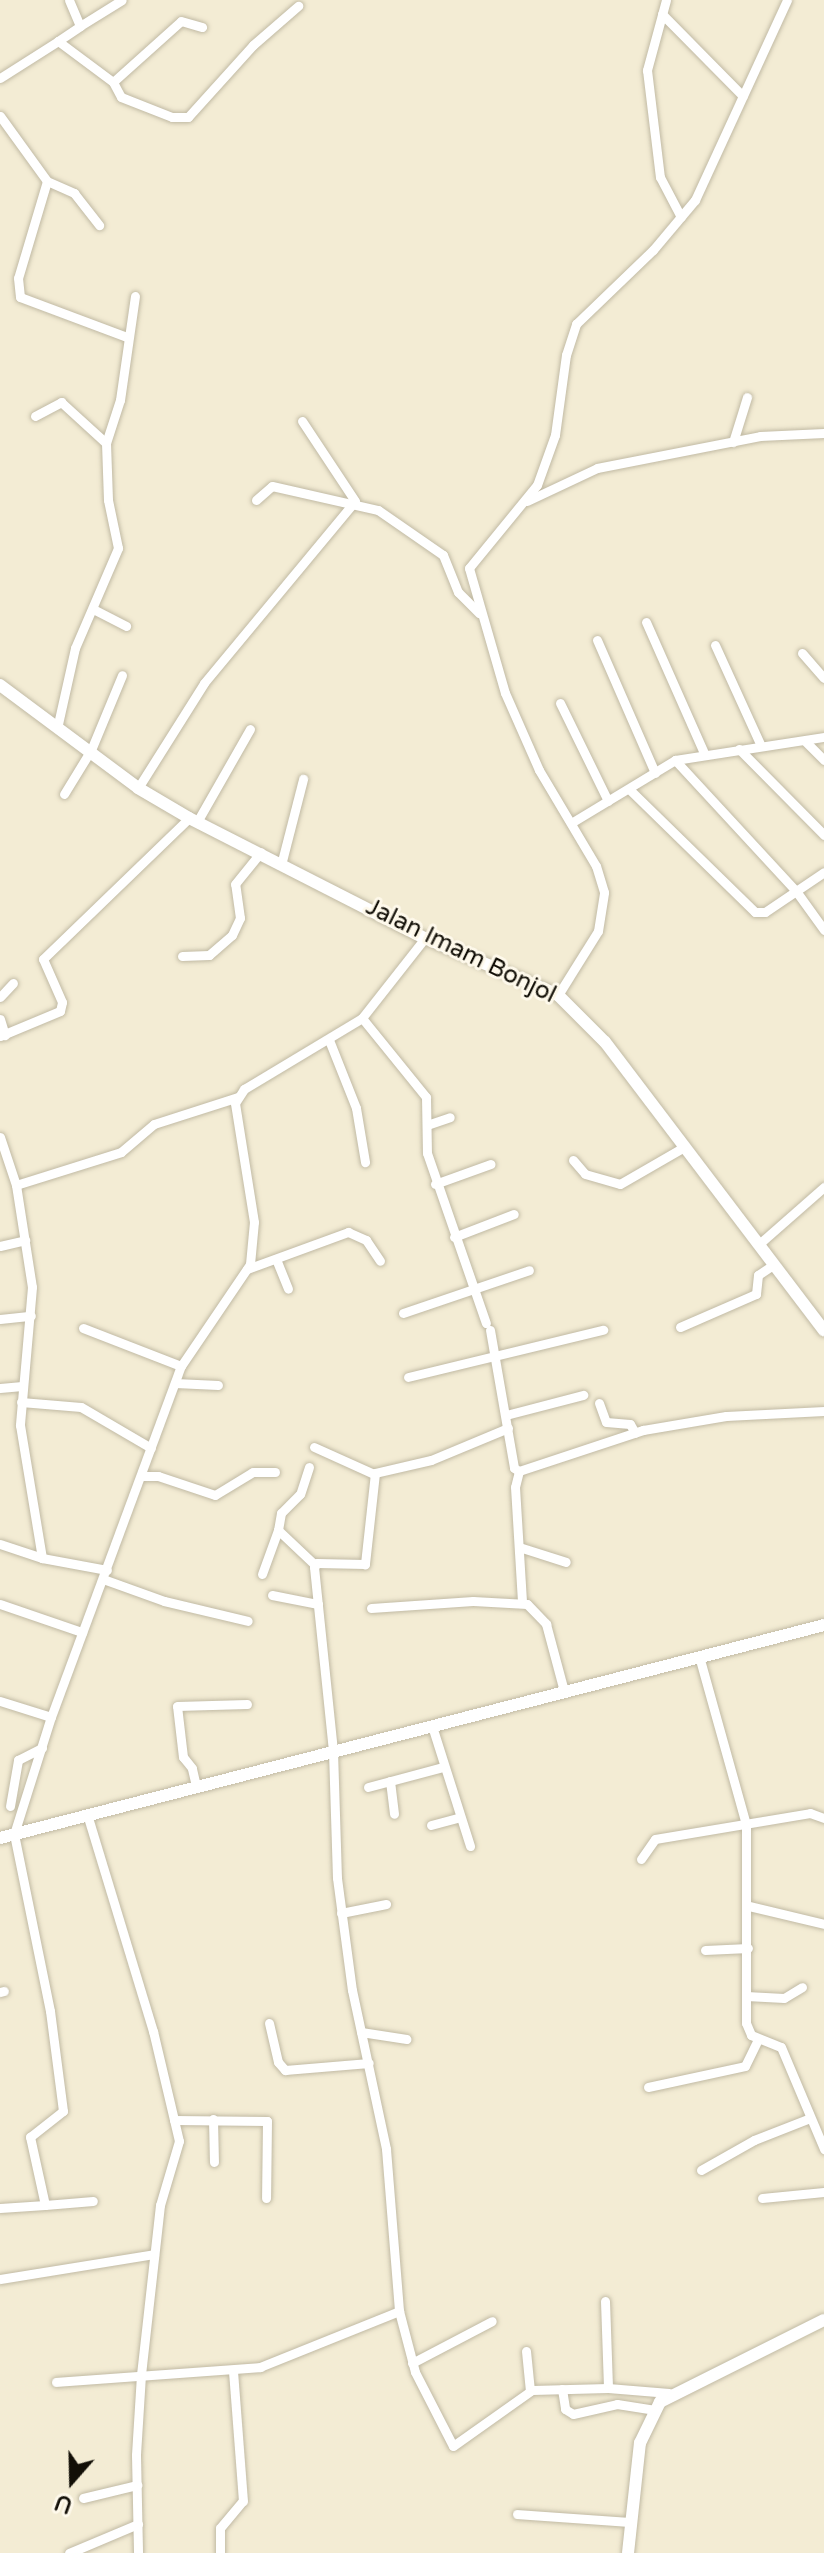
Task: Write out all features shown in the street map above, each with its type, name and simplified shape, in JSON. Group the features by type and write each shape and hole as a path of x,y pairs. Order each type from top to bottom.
{"main road":[{"name":"Jalan Imam Bonjol","path":"0,685 58,724 138,788 193,820 282,861 425,938 558,995 605,1042 824,1330"},
{"path":"0,1838 824,1625"},
{"path":"628,2553 640,2443 654,2410 669,2393 824,2320"}],"street":[{"path":"69,0 80,26"},
{"path":"0,78 122,0"},
{"path":"666,0 647,70 660,177 681,217"},
{"path":"558,995 590,947 604,913 601,879 518,725 479,613 469,568 527,501 555,435 566,355 576,324 681,217 704,185 787,0"},
{"path":"58,41 113,82 118,94 172,117 188,117 253,45 298,6"},
{"path":"662,14 743,96"},
{"path":"113,82 181,21 202,27"},
{"path":"0,116 47,181 74,193 99,225"},
{"path":"47,181 18,278 20,297 127,337"},
{"path":"58,724 75,648 95,610 120,538 108,500 106,443 120,400 135,296"},
{"path":"733,442 747,397"},
{"path":"35,416 61,402 106,443"},
{"path":"302,421 355,501"},
{"path":"527,501 597,468 733,442 824,433"},
{"path":"256,500 272,486 311,497 355,501 430,543 443,555 468,606 479,613"},
{"path":"138,788 204,683 355,501"},
{"path":"95,610 126,626"},
{"path":"646,622 705,755"},
{"path":"597,640 655,773"},
{"path":"715,645 761,746"},
{"path":"802,653 824,678"},
{"path":"64,794 91,750 122,675"},
{"path":"560,703 608,801"},
{"path":"0,1019 3,1036 60,1011 62,1002 43,959 193,820 250,729"},
{"path":"571,823 675,760 824,737"},
{"path":"805,741 824,760"},
{"path":"739,749 824,835"},
{"path":"675,760 796,891 824,930"},
{"path":"282,861 303,779"},
{"path":"629,789 755,912 765,912 824,872"},
{"path":"182,956 209,955 232,935 240,918 235,884 261,852"},
{"path":"16,1185 121,1152 154,1124 238,1097 362,1018 425,938"},
{"path":"0,997 13,983"},
{"path":"362,1018 422,1086 427,1153 435,1184 497,1358 508,1428 519,1471 522,1603"},
{"path":"329,1040 356,1108 365,1162"},
{"path":"45,2205 30,2137 63,2111 50,2011 14,1834 51,1717 181,1366 247,1269 255,1234 235,1110 238,1097"},
{"path":"427,1125 450,1117"},
{"path":"0,1137 16,1185 25,1240 31,1316 21,1402 42,1558"},
{"path":"573,1160 585,1174 620,1184 684,1147"},
{"path":"435,1184 491,1164"},
{"path":"758,1245 824,1187"},
{"path":"454,1237 514,1214"},
{"path":"247,1269 352,1232 366,1240 380,1261"},
{"path":"0,1246 25,1240"},
{"path":"276,1259 288,1289"},
{"path":"680,1327 756,1294 758,1275 773,1265"},
{"path":"403,1313 529,1270"},
{"path":"0,1319 31,1316"},
{"path":"83,1328 181,1366"},
{"path":"408,1377 603,1330"},
{"path":"175,1383 218,1385"},
{"path":"0,1388 22,1386"},
{"path":"506,1415 583,1395"},
{"path":"21,1402 81,1407 151,1448"},
{"path":"599,1403 606,1422 630,1424 635,1433"},
{"path":"519,1471 635,1433 726,1416 824,1411"},
{"path":"314,1447 374,1474 431,1460 508,1428"},
{"path":"262,1574 287,1501 300,1494 309,1467"},
{"path":"141,1476 158,1476 215,1495 253,1472 275,1472"},
{"path":"315,1565 365,1564 374,1474"},
{"path":"278,1530 315,1565 333,1751 341,1913 361,2032 386,2149 399,2311 412,2363 453,2446 530,2391 608,2388 669,2393"},
{"path":"0,1544 105,1574 164,1601 248,1621"},
{"path":"519,1547 566,1562"},
{"path":"272,1595 318,1604"},
{"path":"371,1608 473,1601 522,1603 543,1618 564,1691"},
{"path":"0,1604 82,1632"},
{"path":"699,1656 746,1824 749,1906 746,2023 758,2039 781,2047 824,2149"},
{"path":"0,1701 51,1717"},
{"path":"196,1786 192,1768 183,1757 177,1706 247,1704"},
{"path":"432,1726 470,1846"},
{"path":"10,1806 18,1760 42,1748"},
{"path":"368,1787 443,1767"},
{"path":"390,1781 394,1814"},
{"path":"641,1859 655,1839 810,1813 824,1818"},
{"path":"87,1814 153,2031 174,2120 176,2158 160,2205 141,2375 138,2553"},
{"path":"431,1825 460,1817"},
{"path":"341,1913 386,1904"},
{"path":"749,1906 824,1924"},
{"path":"705,1950 748,1948"},
{"path":"746,1996 784,1998 802,1987"},
{"path":"269,2023 278,2062 285,2070 369,2063"},
{"path":"361,2032 406,2039"},
{"path":"648,2087 745,2066 758,2039"},
{"path":"701,2170 754,2140 810,2118"},
{"path":"213,2119 214,2162"},
{"path":"174,2120 267,2121 266,2198"},
{"path":"762,2198 824,2192"},
{"path":"0,2208 93,2201"},
{"path":"0,2279 154,2254"},
{"path":"605,2301 608,2388"},
{"path":"56,2382 233,2372 270,2365 399,2311"},
{"path":"412,2363 492,2321"},
{"path":"526,2351 530,2391"},
{"path":"220,2553 220,2528 243,2501 233,2372"},
{"path":"562,2389 568,2413 617,2404 654,2410"},
{"path":"83,2498 137,2485"},
{"path":"517,2514 629,2522"},
{"path":"69,2553 138,2524"}]}
